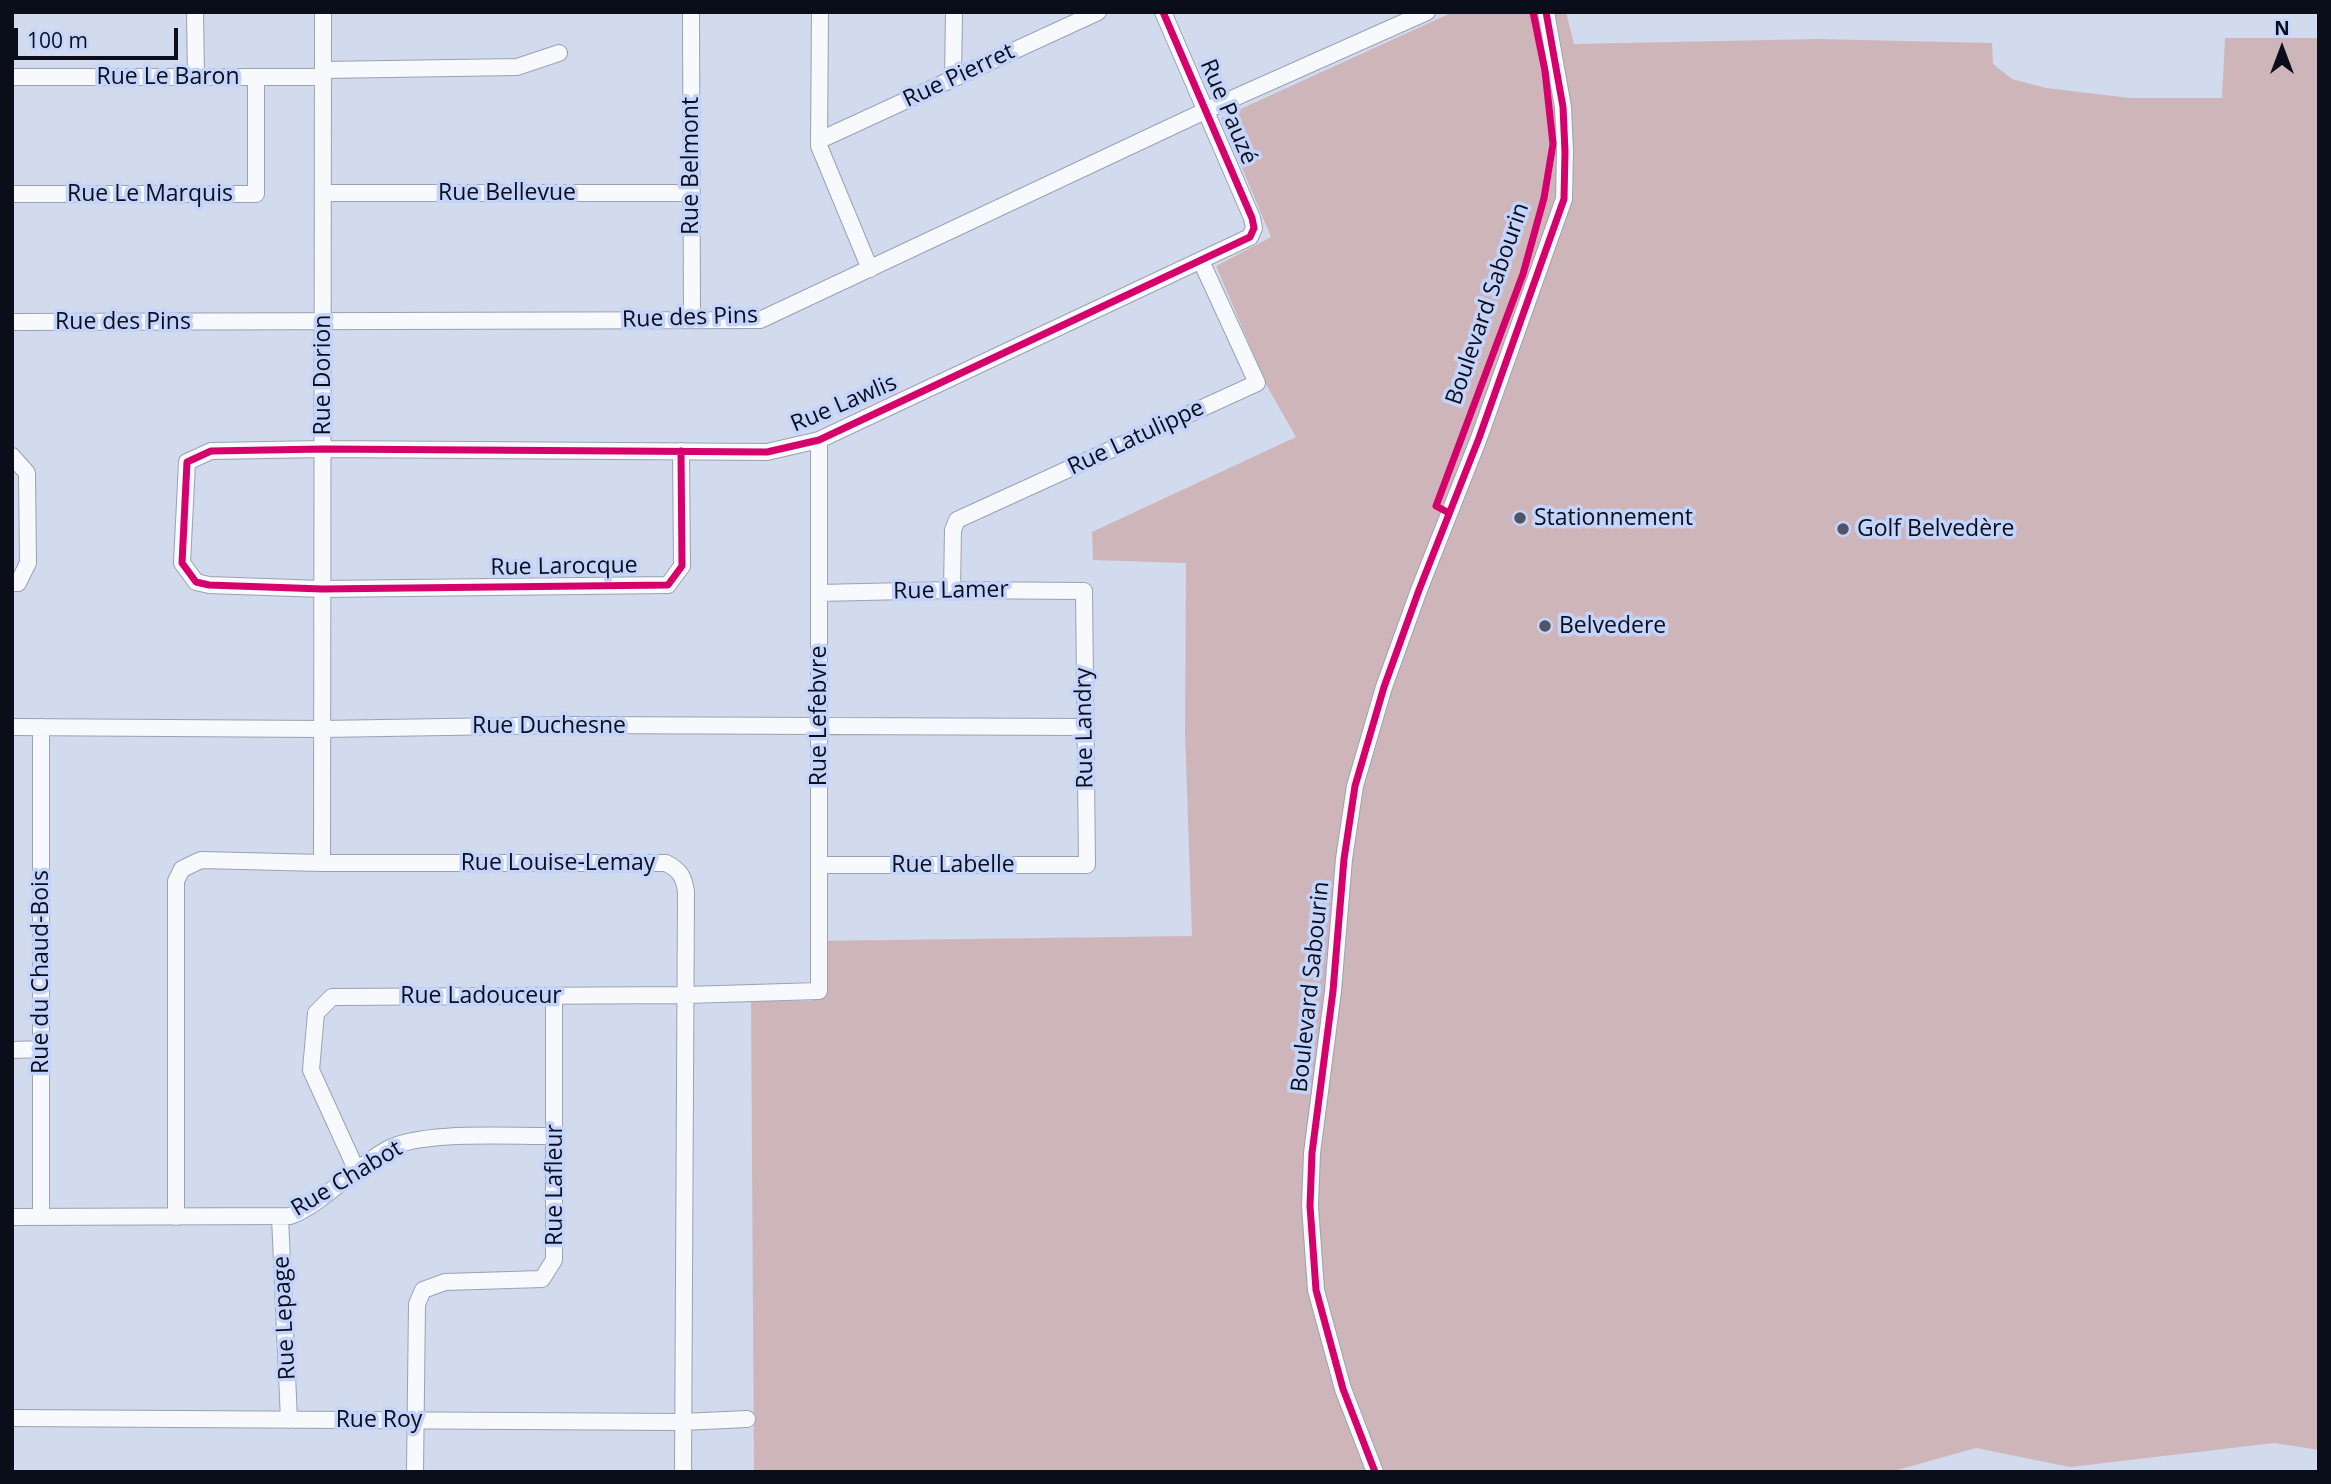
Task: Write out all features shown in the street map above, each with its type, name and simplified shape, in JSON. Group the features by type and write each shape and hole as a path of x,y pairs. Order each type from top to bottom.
{"street":[{"path":"195,12 196,77"},
{"name":"Rue Dorion","path":"322,863 323,12"},
{"name":"Rue Belmont","path":"691,12 692,320"},
{"path":"820,12 819,146 870,269"},
{"path":"953,78 954,12"},
{"name":"Rue Pierret","path":"820,140 1098,12"},
{"name":"Rue Pauzé","path":"1163,12 1207,110 1254,228"},
{"name":"Rue des Pins","path":"12,323 760,320 1207,110 1427,12"},
{"name":"Boulevard Sabourin","path":"1375,1472 1343,1389 1316,1290 1310,1206 1312,1153 1333,991 1344,859 1355,786 1384,687 1479,438 1564,199 1563,107 1546,12"},
{"name":"Rue Le Baron","path":"12,78 256,77 517,67 559,53"},
{"name":"Rue Le Marquis","path":"12,194 256,194 256,77"},
{"name":"Rue Bellevue","path":"323,193 691,193"},
{"name":"Rue Lawlis","path":"323,589 209,586 196,582 182,563 187,461 211,451 323,449 767,452 819,440 1201,261 1250,237 1254,228"},
{"name":"Rue Latulippe","path":"952,590 953,530 957,520 1257,383 1201,261"},
{"name":"Rue Lefebvre","path":"819,440 819,991"},
{"name":"Rue Larocque","path":"323,589 668,585 682,566 681,451"},
{"path":"12,456 27,473 28,562 18,583 12,583"},
{"name":"Rue Lamer","path":"819,593 1084,591"},
{"name":"Rue Landry","path":"1084,591 1087,865"},
{"name":"Rue Duchesne","path":"12,727 1086,727"},
{"name":"Rue du Chaud-Bois","path":"41,727 41,1217"},
{"name":"Rue Louise-Lemay","path":"176,1217 176,881 182,869 201,860 322,863 666,863 676,867 684,877 686,892 683,1472"},
{"name":"Rue Labelle","path":"819,865 1087,865"},
{"name":"Rue Ladouceur","path":"356,1169 311,1070 316,1013 332,997 686,995 819,991"},
{"name":"Rue Lafleur","path":"415,1472 417,1304 423,1290 445,1282 542,1279 554,1260 554,996"},
{"path":"12,1050 41,1049"},
{"name":"Rue Chabot","path":"12,1217 280,1217 303,1211 356,1169 395,1145 420,1139 555,1136"},
{"name":"Rue Lepage","path":"280,1217 289,1420"},
{"name":"Rue Roy","path":"12,1418 682,1422 747,1419"}],"shaded area":[{"path":"1453,12 1566,12 1574,44 1818,39 1992,43 1993,64 2012,79 2046,88 2130,98 2222,98 2225,38 2319,38 2319,1450 2274,1443 2070,1467 1976,1448 1890,1472 754,1472 751,1001 812,1001 812,941 1192,936 1185,733 1186,563 1093,560 1092,532 1296,437 1268,388 1216,266 1271,237 1221,118"}],"cycle path":[{"path":"681,451 682,566 668,585 322,589 209,585 196,582 182,563 187,462 211,451 323,449 767,452 819,440 1250,237 1254,228 1252,218 1163,12"},
{"path":"1449,513 1436,506 1523,274 1544,198 1553,144 1545,71 1533,12"},
{"path":"1375,1472 1343,1389 1316,1290 1310,1206 1312,1153 1333,991 1344,859 1355,786 1384,687 1479,438 1564,199 1563,107 1546,12"}],"place":[{"name":"Stationnement","path":"1520,518"},
{"name":"Golf Belvedère","path":"1843,529"},
{"name":"Belvedere","path":"1545,626"}]}
